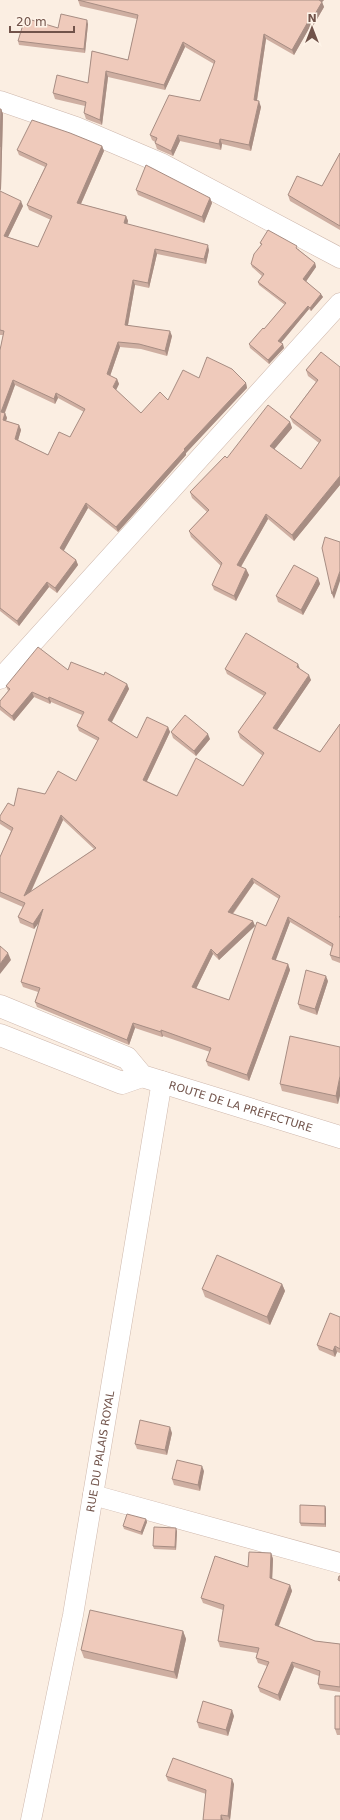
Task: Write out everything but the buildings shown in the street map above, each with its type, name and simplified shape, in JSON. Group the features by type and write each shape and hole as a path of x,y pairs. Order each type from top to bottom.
{"street":[{"path":"0,101 76,127 163,164 340,258"},
{"path":"0,679 340,303"},
{"path":"0,1006 127,1058 152,1078"},
{"path":"0,1035 122,1083 152,1078"},
{"name":"ROUTE DE LA PRÉFECTURE","path":"152,1078 340,1137"},
{"name":"RUE DU PALAIS ROYAL","path":"31,1820 73,1615 93,1495 152,1078"},
{"path":"93,1495 340,1563"}]}
